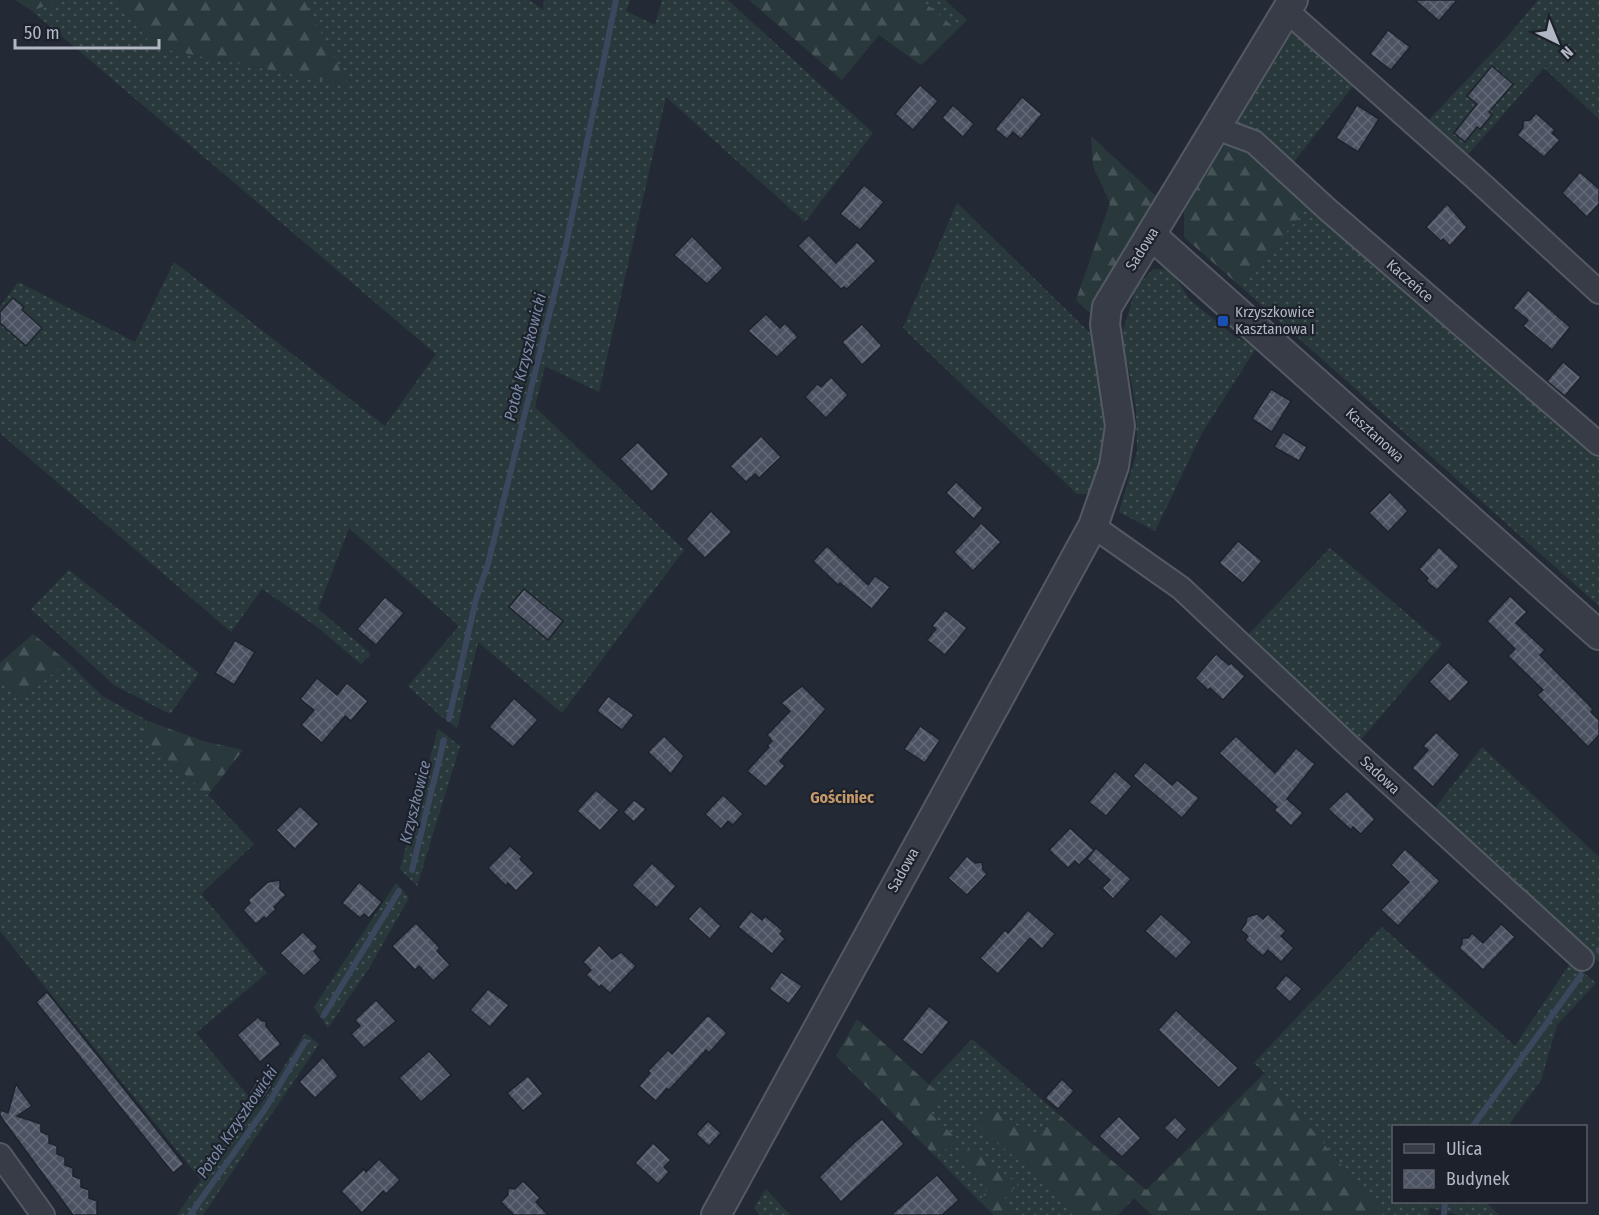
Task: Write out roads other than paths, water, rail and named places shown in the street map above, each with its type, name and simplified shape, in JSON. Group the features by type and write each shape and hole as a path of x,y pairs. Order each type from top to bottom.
{"street":[{"name":"Sadowa","path":"716,1215 1093,526 1114,466 1120,426 1105,324 1107,307 1290,6"},
{"path":"1290,6 1599,292"},
{"name":"Kaczeńce","path":"1216,128 1254,142 1599,444"},
{"name":"Kasztanowa","path":"1151,235 1599,635"},
{"name":"Sadowa","path":"1093,526 1181,588 1468,856 1582,958"},
{"path":"0,1155 43,1215"}],"waterway":[{"name":"Potok Krzyszkowicki","path":"449,719 476,599 488,564 565,250 616,0"},
{"name":"Krzyszkowice","path":"412,870 444,740"},
{"name":"Potok Krzyszkowicki","path":"324,1015 399,891"},
{"path":"1474,1125 1581,975"},
{"name":"Potok Krzyszkowicki","path":"190,1215 267,1106 305,1042"},
{"path":"1444,1215 1445,1203"}],"place":[{"name":"Krzyszkowice Kasztanowa I","path":"1223,321"}],"district":[{"name":"Gościniec","path":"842,797"}]}
